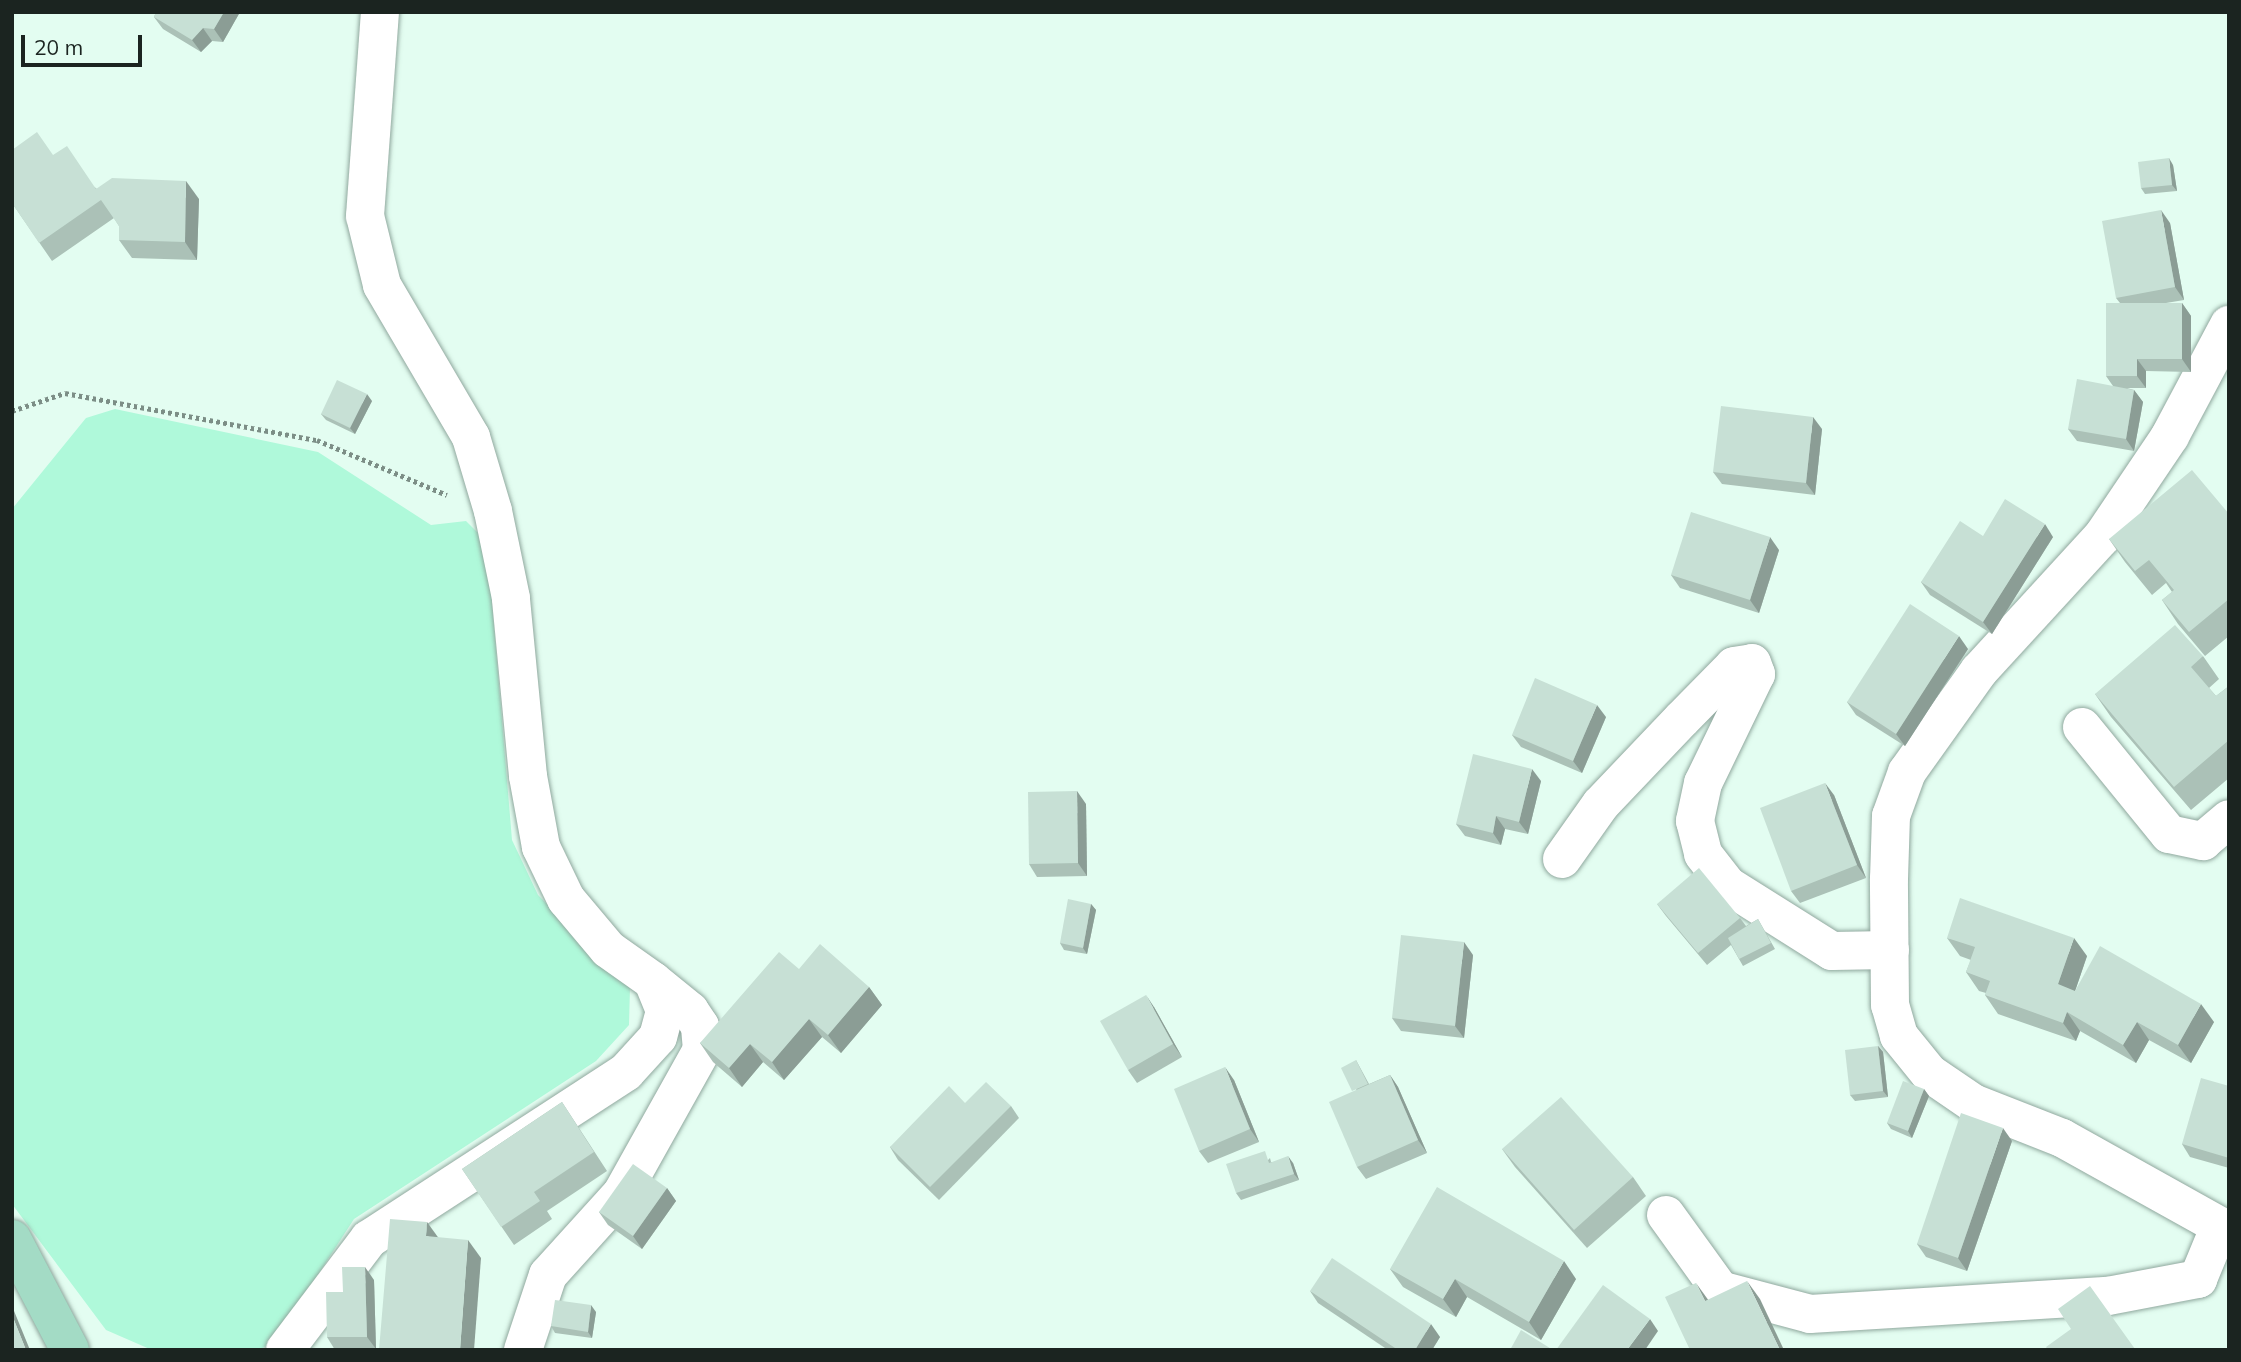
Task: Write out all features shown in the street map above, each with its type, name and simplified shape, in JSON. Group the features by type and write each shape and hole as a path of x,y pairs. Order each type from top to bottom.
{"main road":[{"path":"12,1239 70,1350"}],"street":[{"path":"380,12 365,216 382,285 471,437 495,520 512,598 528,776 541,847 566,899 608,949 690,1011 700,1026 702,1050 622,1193 548,1275 523,1350"},
{"path":"1666,1215 1720,1290 1810,1314 2108,1296 2198,1279 2220,1226 2062,1138 1973,1102 1929,1073 1899,1036 1890,1005 1891,816 1907,772 1979,671 2102,537 2170,436 2229,325"},
{"path":"1562,859 1601,804 1682,719 1734,666 1752,663 1756,674 1703,783 1695,821 1703,853 1727,884 1832,951 1889,950"},
{"path":"2082,727 2169,834 2203,841 2229,819"},
{"path":"285,1350 369,1239 626,1072 658,1038 665,1011 653,981"}],"path":[{"path":"12,411 65,393 317,440 495,520"}],"green space":[{"path":"115,409 318,452 431,525 466,521 487,542 512,840 538,895 630,988 629,1025 596,1061 354,1219 275,1341 259,1350 152,1350 106,1330 12,1204 12,509 86,418"}],"building":[{"path":"156,12 224,12 214,29 203,28 192,40 154,17"},
{"path":"37,132 53,155 67,146 96,189 112,178 186,181 185,242 119,240 119,226 101,200 39,243 12,203 12,150"},
{"path":"2169,158 2172,185 2141,188 2138,162"},
{"path":"2161,210 2175,287 2116,298 2102,221"},
{"path":"2106,303 2182,303 2182,359 2137,359 2137,376 2106,376"},
{"path":"2077,379 2134,390 2126,439 2068,429"},
{"path":"337,380 367,394 350,428 321,414"},
{"path":"1721,406 1813,417 1806,483 1713,472"},
{"path":"2192,470 2229,514 2229,599 2189,632 2162,600 2174,590 2149,560 2135,571 2109,539"},
{"path":"2005,499 2045,524 1983,622 1921,582 1960,521 1983,536"},
{"path":"1691,512 1770,537 1750,600 1671,575"},
{"path":"1910,604 1959,636 1896,734 1847,702"},
{"path":"2175,625 2203,656 2191,667 2216,696 2229,686 2229,740 2174,787 2095,694"},
{"path":"1535,678 1597,705 1573,761 1512,735"},
{"path":"1473,754 1532,769 1519,822 1496,816 1493,833 1456,824"},
{"path":"1825,783 1857,865 1791,891 1760,808"},
{"path":"1077,791 1078,863 1029,864 1028,792"},
{"path":"1699,868 1740,918 1698,953 1657,904"},
{"path":"1960,898 2074,938 2058,984 2075,991 2100,946 2201,1004 2178,1045 2137,1022 2123,1045 2067,1012 2063,1023 1985,995 1990,981 1966,972 1975,947 1947,938"},
{"path":"1068,899 1091,904 1083,948 1060,943"},
{"path":"1758,919 1771,943 1739,959 1728,938"},
{"path":"1401,935 1464,942 1455,1026 1392,1018"},
{"path":"820,944 869,987 828,1035 809,1019 772,1062 750,1044 729,1068 700,1043 779,952 799,969"},
{"path":"1146,995 1173,1044 1128,1070 1100,1021"},
{"path":"1878,1046 1883,1091 1850,1095 1845,1050"},
{"path":"1356,1060 1368,1084 1352,1091 1341,1068"},
{"path":"1225,1067 1250,1129 1199,1151 1174,1089"},
{"path":"1390,1075 1418,1140 1357,1167 1329,1102"},
{"path":"2201,1078 2229,1086 2229,1158 2182,1144"},
{"path":"1903,1081 1924,1089 1908,1131 1887,1123"},
{"path":"986,1082 1011,1106 930,1187 890,1147 949,1086 965,1103"},
{"path":"1561,1097 1633,1177 1574,1230 1502,1149"},
{"path":"562,1102 594,1152 534,1192 540,1201 501,1227 462,1169"},
{"path":"1961,1113 2003,1128 1958,1258 1917,1244"},
{"path":"1265,1151 1269,1163 1288,1156 1294,1174 1236,1193 1226,1164"},
{"path":"633,1164 667,1188 633,1236 599,1212"},
{"path":"1437,1187 1564,1261 1529,1322 1455,1279 1443,1299 1390,1269"},
{"path":"390,1219 427,1222 426,1236 468,1240 460,1350 379,1350"},
{"path":"1332,1258 1431,1324 1415,1350 1398,1350 1310,1291"},
{"path":"342,1267 365,1267 367,1337 327,1337 326,1292 343,1292"},
{"path":"1747,1281 1780,1350 1690,1350 1665,1297 1696,1283 1705,1301"},
{"path":"1603,1285 1650,1319 1627,1350 1556,1350"},
{"path":"2090,1286 2134,1350 2048,1350 2046,1347 2071,1329 2058,1309"},
{"path":"555,1300 591,1305 588,1332 551,1326"},
{"path":"12,1315 26,1350 12,1350"},
{"path":"1521,1330 1553,1350 1510,1350"}]}
